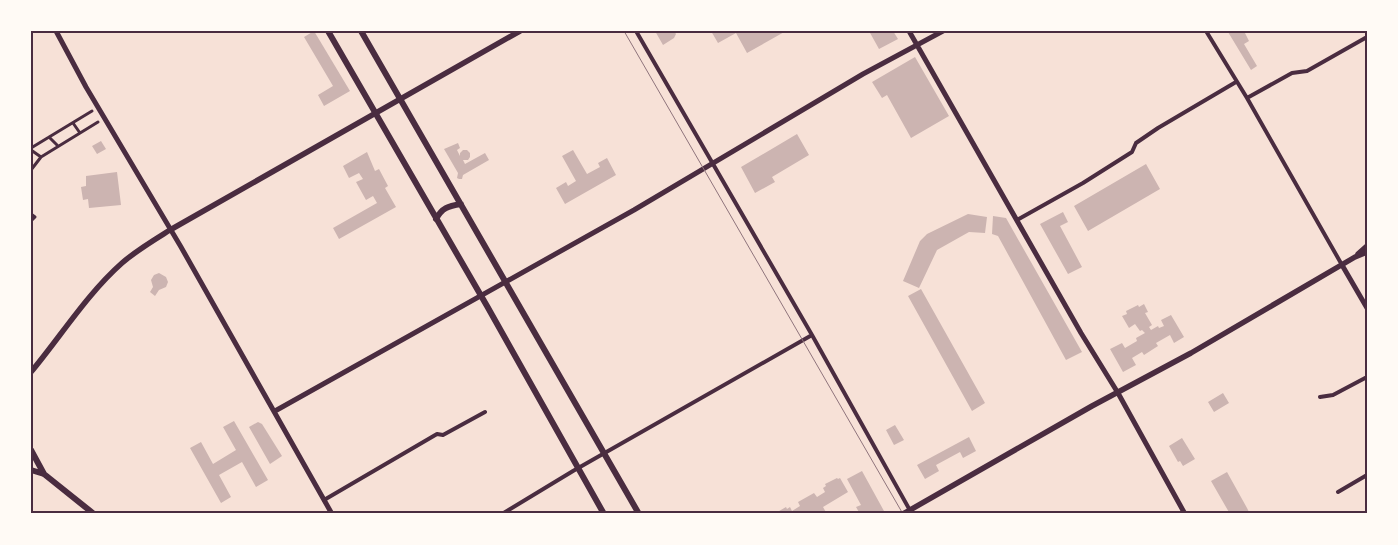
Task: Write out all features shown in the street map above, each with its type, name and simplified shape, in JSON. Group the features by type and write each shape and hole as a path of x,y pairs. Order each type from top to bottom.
{"main road":[{"path":"328,31 604,514"},
{"path":"361,31 639,514"},
{"path":"31,372 103,281 124,261 170,230 520,31"},
{"path":"436,219 441,210 460,204"},
{"path":"1355,257 1367,246"},
{"path":"903,514 911,512 1006,454 1208,343 1355,257 1367,252"},
{"path":"31,450 44,474"},
{"path":"31,470 44,474 94,514"}],"street":[{"path":"56,31 86,87 275,412 332,514"},
{"path":"636,31 714,163 911,512"},
{"path":"909,31 1186,514"},
{"path":"275,412 714,163 863,74 943,31"},
{"path":"1206,31 1367,308"},
{"path":"1246,98 1292,73 1306,72 1367,37"},
{"path":"1017,220 1083,183 1132,152 1136,143 1158,128 1236,82"},
{"path":"41,157 31,149 92,111"},
{"path":"31,170 41,157 98,122"},
{"path":"73,123 80,133"},
{"path":"49,137 58,146"},
{"path":"31,214 35,216 31,221"},
{"path":"502,514 578,468 812,336"},
{"path":"1320,397 1333,395 1367,377"},
{"path":"324,500 438,434 443,435 485,412"},
{"path":"1338,492 1367,475"}],"building":[{"path":"314,31 350,91 324,106 318,95 333,86 304,37"},
{"path":"655,31 674,31 676,34 674,38 663,45"},
{"path":"711,31 786,31 747,53 736,33 718,43"},
{"path":"869,31 893,31 898,39 879,49"},
{"path":"1244,31 1249,41 1244,44 1257,66 1251,70 1228,32"},
{"path":"915,57 949,116 911,138 887,95 882,98 872,82"},
{"path":"797,134 809,155 772,177 775,182 755,193 741,167"},
{"path":"101,141 106,149 97,154 92,146"},
{"path":"458,143 460,148 457,150 460,156 463,150 467,150 470,153 468,160 463,160 465,164 485,153 489,160 463,175 462,179 457,178 458,173 444,149"},
{"path":"573,150 587,174 600,167 598,163 607,158 616,175 565,204 556,188 566,182 568,186 576,181 562,156"},
{"path":"367,152 375,171 379,169 388,186 385,188 396,207 339,239 333,228 377,203 373,196 366,200 356,182 363,179 359,173 349,178 343,166"},
{"path":"1146,164 1160,189 1088,231 1074,206"},
{"path":"117,172 121,205 89,208 88,199 83,200 81,187 86,186 86,176"},
{"path":"1063,212 1068,222 1060,226 1082,267 1068,274 1040,224"},
{"path":"968,214 987,217 985,233 969,232 937,250 919,288 903,281 920,241 927,234"},
{"path":"993,216 1006,218 1082,352 1066,360 998,236 992,234"},
{"path":"159,273 166,277 168,282 166,287 159,290 155,296 150,292 153,287 151,280 154,275"},
{"path":"921,289 985,403 972,411 908,296"},
{"path":"1144,304 1148,312 1145,313 1152,325 1149,327 1151,330 1158,326 1159,328 1164,326 1161,320 1171,315 1184,337 1174,343 1170,335 1156,343 1158,346 1144,355 1142,352 1132,358 1136,365 1123,372 1110,349 1122,343 1125,348 1137,341 1136,338 1145,333 1142,330 1140,331 1135,324 1129,328 1122,316 1127,314 1126,311"},
{"path":"1223,393 1229,403 1214,412 1208,402"},
{"path":"234,421 268,480 256,487 242,462 219,475 231,497 221,503 190,448 201,442 213,464 236,450 223,427"},
{"path":"258,422 262,424 282,456 270,464 249,427"},
{"path":"895,425 904,440 894,445 886,430"},
{"path":"969,437 976,451 963,458 960,452 936,465 939,471 925,479 917,465"},
{"path":"1182,438 1195,459 1183,466 1180,461 1178,462 1169,446"},
{"path":"862,471 884,511 880,514 860,514 856,507 861,505 847,479"},
{"path":"1227,472 1250,514 1230,514 1211,481"},
{"path":"840,478 848,492 823,507 827,514 774,514 786,507 787,509 790,507 792,511 800,506 798,502 814,493 817,497 825,492 823,488 826,486 825,484"}],"tram line":[{"path":"624,31 903,514"}]}
